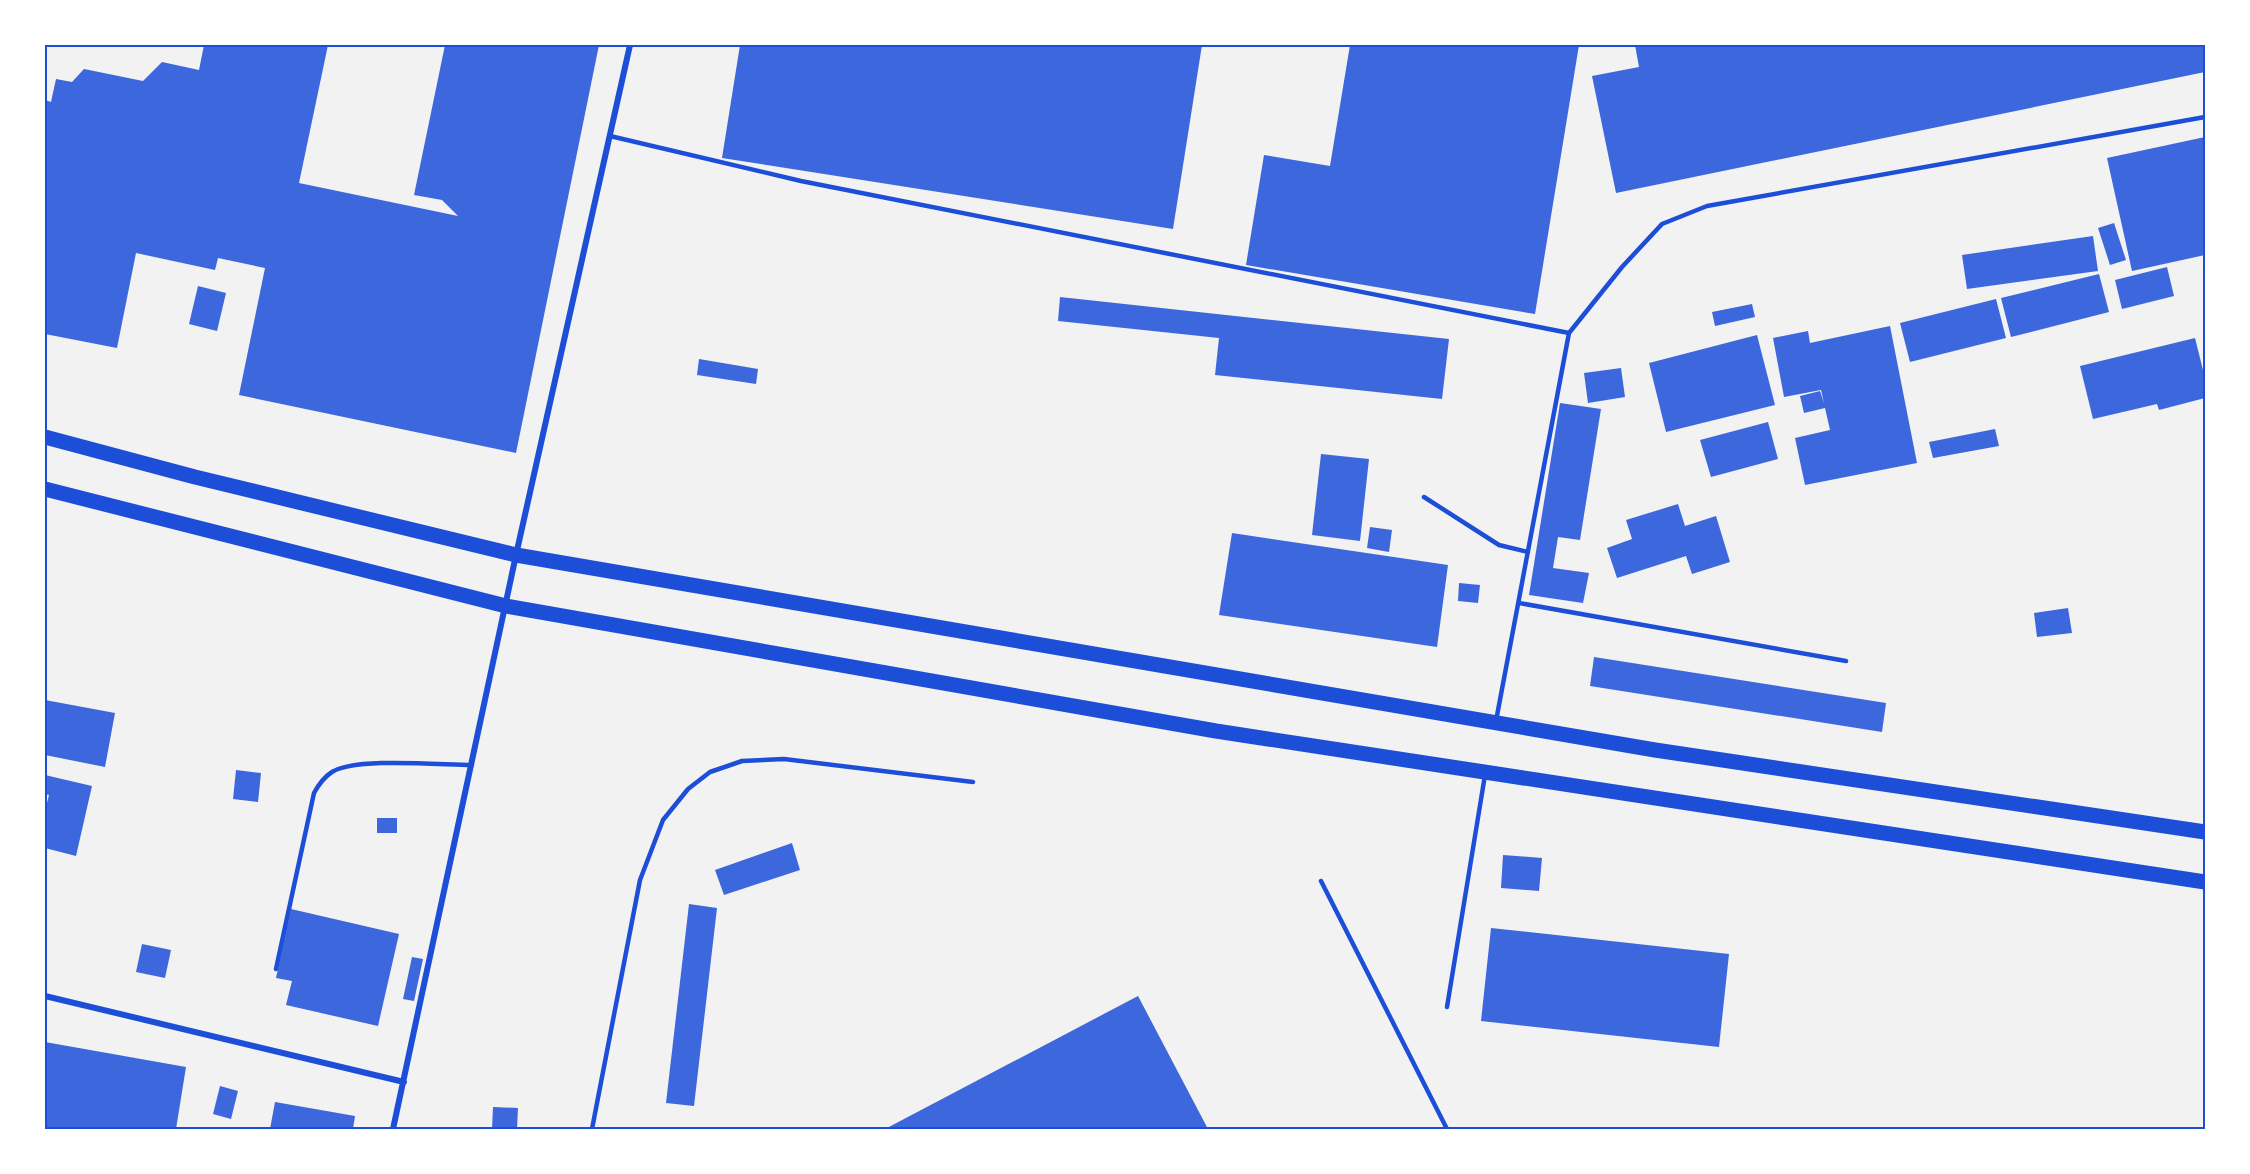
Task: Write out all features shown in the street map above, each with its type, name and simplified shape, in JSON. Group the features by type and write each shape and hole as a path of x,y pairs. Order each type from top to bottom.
{"main road":[{"path":"45,437 195,477 516,555 1667,752 2205,832"},
{"path":"45,489 506,606 1205,729 2205,882"}],"street":[{"path":"393,1129 516,555 630,45"},
{"path":"45,996 404,1082"}],"lane":[{"path":"1496,723 1569,333 1622,267 1662,224 1707,206 2205,117"},
{"path":"610,136 812,183 1569,333"},
{"path":"1424,496 1499,545 1528,552"},
{"path":"1518,603 1846,661"},
{"path":"592,1129 640,880 663,820 688,789 710,772 742,761 784,759 973,782"},
{"path":"276,969 314,793 321,782 334,771 349,765 472,765"},
{"path":"1447,1007 1486,772"},
{"path":"1321,881 1447,1129"}],"building":[{"path":"204,45 328,45 299,183 458,216 442,200 414,195 445,45 599,45 516,453 239,395 265,268 218,258 215,270 136,253 117,348 45,334 45,100 51,102 56,79 72,82 84,69 143,81 162,62 199,70"},
{"path":"740,45 1202,45 1173,229 722,158"},
{"path":"1350,45 1579,45 1535,314 1246,265 1264,155 1330,166"},
{"path":"1635,45 2205,45 2205,72 1616,193 1592,76 1639,67"},
{"path":"2205,137 2205,255 2132,271 2107,158"},
{"path":"2114,223 2126,260 2110,265 2098,228"},
{"path":"2093,236 2098,271 1967,289 1962,255"},
{"path":"2167,267 2174,296 2122,309 2115,280"},
{"path":"2099,274 2109,312 2011,337 2001,298"},
{"path":"198,286 226,293 217,331 189,324"},
{"path":"1060,297 1449,339 1442,399 1215,375 1219,338 1058,321"},
{"path":"1996,299 2006,338 1910,362 1900,323"},
{"path":"1752,304 1755,317 1715,326 1712,312"},
{"path":"1890,326 1917,463 1805,485 1795,438 1830,430 1825,408 1804,413 1800,396 1820,391 1824,403 1821,390 1784,397 1773,338 1808,331 1810,343"},
{"path":"1757,335 1775,405 1666,432 1649,363"},
{"path":"2195,338 2205,378 2205,398 2159,410 2157,404 2093,419 2080,366"},
{"path":"699,359 758,369 756,384 697,375"},
{"path":"1621,368 1625,397 1588,403 1584,373"},
{"path":"1560,403 1601,409 1580,540 1558,537 1553,568 1589,573 1583,603 1529,595"},
{"path":"1768,422 1778,459 1711,477 1700,440"},
{"path":"1995,429 1999,446 1933,458 1929,442"},
{"path":"1321,454 1369,459 1360,541 1312,535"},
{"path":"1678,504 1685,526 1716,516 1730,562 1692,574 1686,556 1617,578 1607,548 1632,539 1626,520"},
{"path":"1370,527 1392,530 1389,552 1367,548"},
{"path":"1232,533 1448,565 1437,647 1219,615"},
{"path":"1459,583 1480,585 1478,603 1458,601"},
{"path":"2068,608 2072,633 2037,637 2034,613"},
{"path":"1594,657 1886,703 1882,732 1590,686"},
{"path":"45,700 115,713 105,767 45,755"},
{"path":"236,770 261,773 258,802 233,799"},
{"path":"45,775 92,786 76,856 45,848 45,811 49,795 45,794"},
{"path":"377,818 397,818 397,833 377,833"},
{"path":"792,843 800,870 724,895 715,870"},
{"path":"1503,855 1542,858 1539,891 1501,888"},
{"path":"689,904 717,908 694,1106 666,1103"},
{"path":"291,909 399,934 378,1026 286,1005 292,981 276,978"},
{"path":"1491,928 1729,954 1719,1047 1481,1021"},
{"path":"142,944 171,950 165,978 136,972"},
{"path":"412,957 423,959 414,1001 403,999"},
{"path":"1138,996 1208,1129 885,1129"},
{"path":"45,1042 186,1067 176,1129 45,1129"},
{"path":"220,1086 238,1091 231,1119 213,1114"},
{"path":"275,1102 355,1116 353,1129 270,1129"},
{"path":"493,1107 518,1108 517,1129 492,1129"}]}
